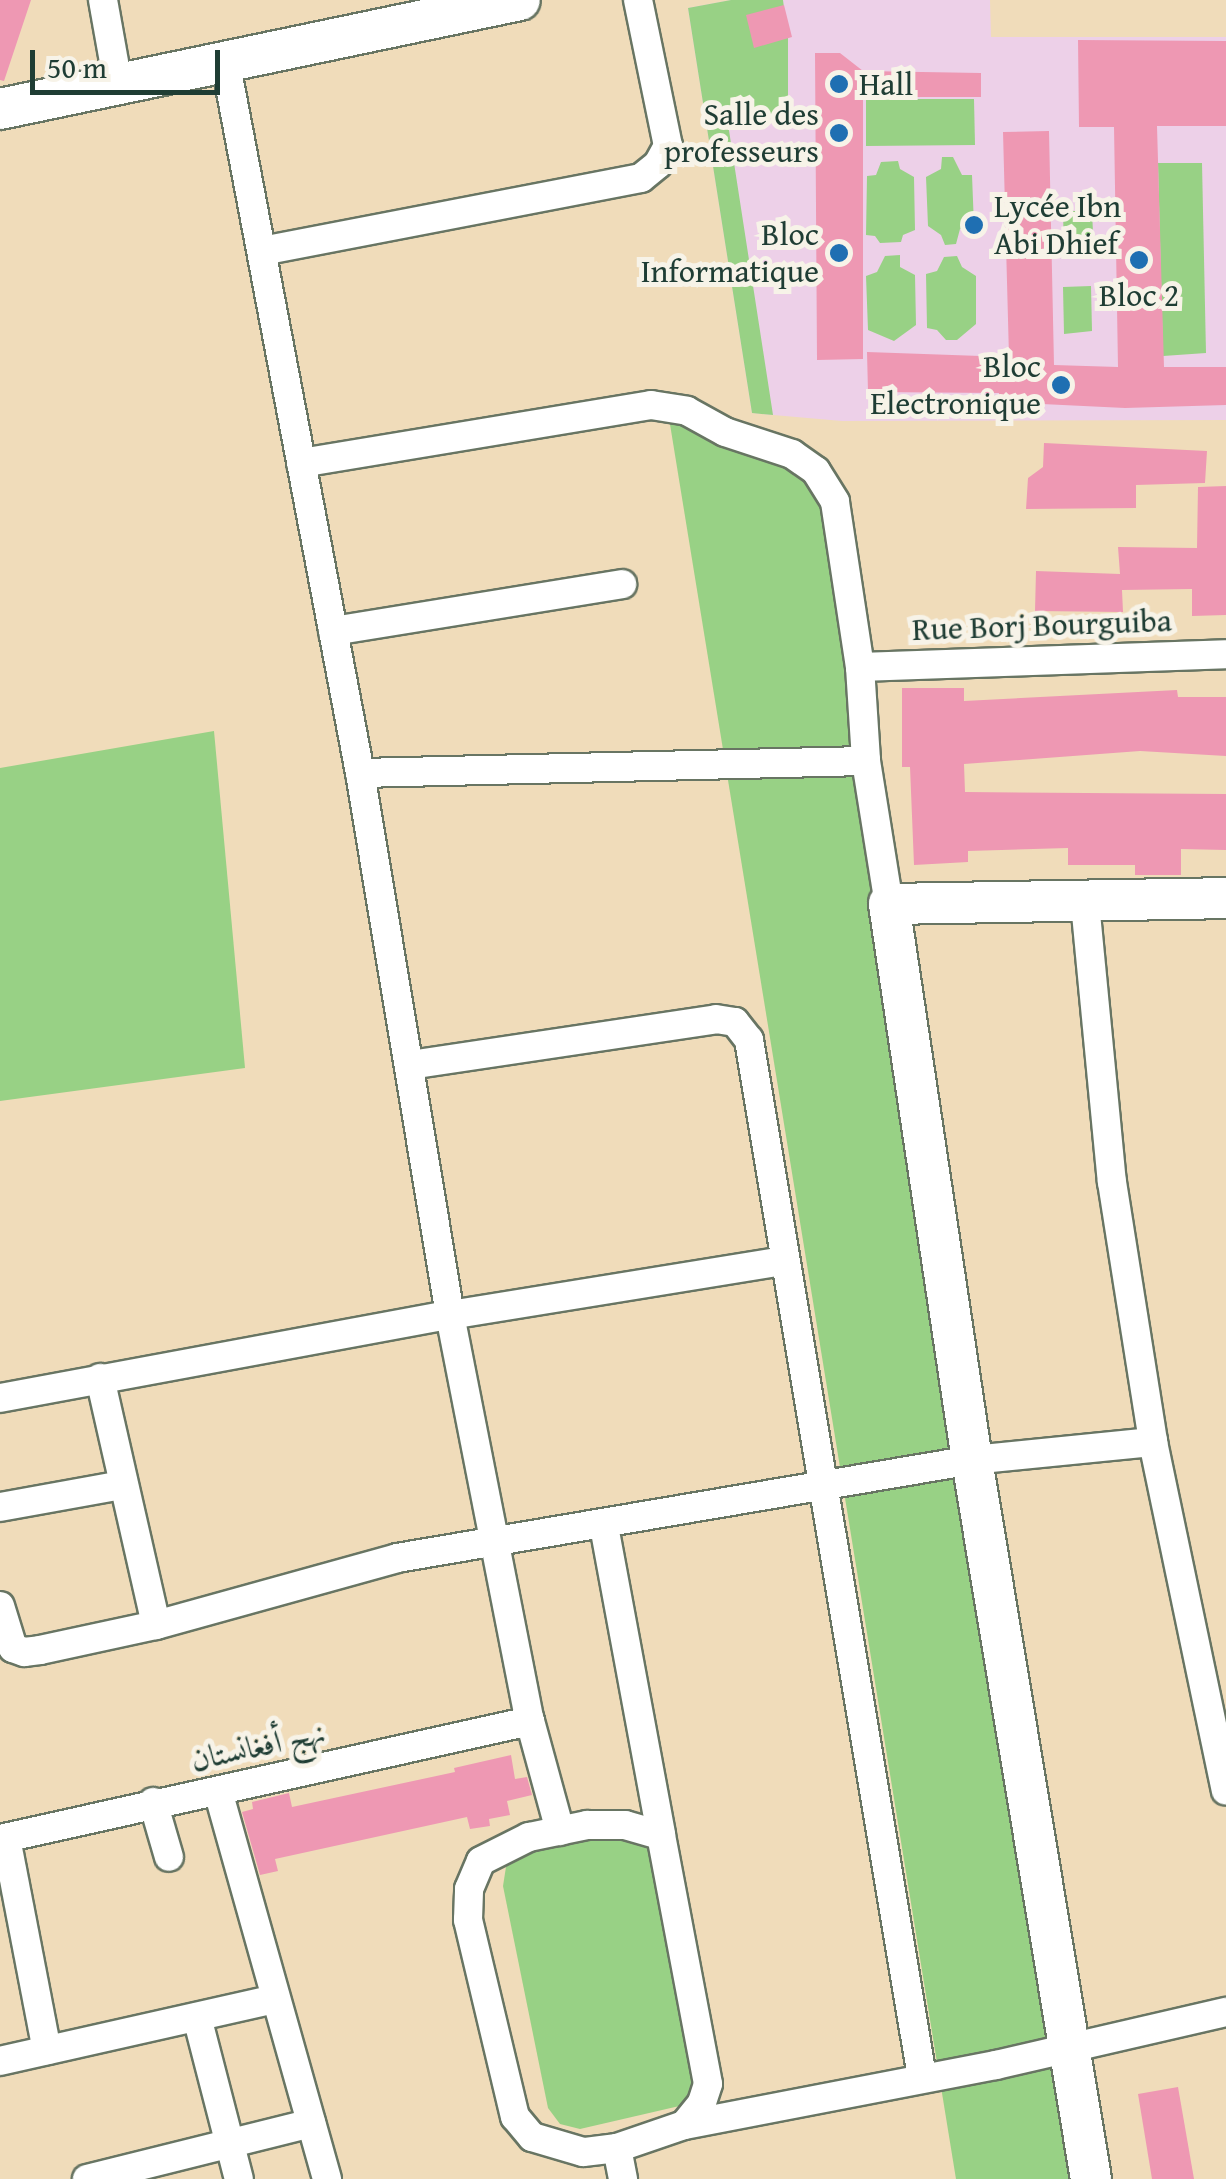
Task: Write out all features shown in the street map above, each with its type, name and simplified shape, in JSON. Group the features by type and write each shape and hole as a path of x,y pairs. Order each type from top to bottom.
{"street":[{"path":"103,0 118,84"},
{"path":"0,109 520,0"},
{"path":"262,251 642,178 658,164 668,146 638,0"},
{"path":"225,60 360,774 450,1315 530,1721 560,1830"},
{"path":"302,464 651,405 687,411 725,432 792,454 816,471 835,502 860,667 866,762 972,1460 1092,2179"},
{"path":"333,632 622,584"},
{"name":"Rue Borj Bourguiba","path":"860,667 1226,654"},
{"path":"360,774 866,762"},
{"path":"889,904 1226,898"},
{"path":"1086,903 1112,1182 1153,1442 1226,1790"},
{"path":"410,1065 716,1018 734,1022 748,1040 782,1261 824,1484 922,2077"},
{"path":"0,1398 450,1315 782,1261"},
{"path":"100,1378 156,1626"},
{"path":"0,1606 13,1648 24,1652 156,1626 397,1558 604,1526 972,1460 1153,1442"},
{"path":"0,1506 122,1485"},
{"path":"604,1526 708,2066 702,2103 684,2125"},
{"name":"نهج أفغانستان","path":"3,1839 153,1802 218,1792 530,1721"},
{"path":"218,1792 328,2179"},
{"path":"153,1802 169,1858"},
{"path":"661,1835 625,1825 560,1830 529,1837 481,1861 469,1889 468,1920 515,2116 532,2137 556,2148 583,2152 617,2148 684,2125 1071,2049 1226,2012"},
{"path":"3,1839 47,2050"},
{"path":"0,2061 275,1999"},
{"path":"197,2017 239,2179"},
{"path":"87,2179 311,2123"},
{"path":"617,2148 623,2179"}],"shaded area":[{"name":"Lycée Ibn Abi Dhief","path":"731,0 990,0 991,37 1226,37 1226,420 842,421 752,413 688,8"}],"green space":[{"path":"731,0 783,0 788,38 788,113 728,124 773,415 752,413 688,8"},
{"path":"866,99 974,99 975,145 866,146"},
{"path":"942,157 953,157 962,175 972,175 974,226 960,229 956,244 945,245 941,235 928,226 926,177 941,169"},
{"path":"898,161 900,169 914,177 915,230 903,235 901,242 880,243 875,236 866,235 867,176 876,175 881,162"},
{"path":"1158,163 1202,163 1206,353 1163,356"},
{"path":"1063,211 1092,211 1094,254 1064,255"},
{"path":"900,255 900,267 915,275 916,325 894,341 868,330 866,276 877,272 885,256"},
{"path":"957,256 962,267 976,276 976,324 957,340 946,340 937,330 927,328 926,274 937,271 944,257"},
{"path":"1091,286 1092,331 1064,334 1063,287"},
{"path":"668,412 802,475 819,497 1085,2179 956,2179"},
{"path":"214,731 245,1068 0,1101 0,768"},
{"path":"630,1833 647,1840 661,1857 702,2069 688,2104 580,2129 560,2124 548,2108 503,1886 506,1867 523,1852"}],"building":[{"path":"0,0 31,0 4,81 0,80"},
{"path":"784,5 792,37 754,48 746,15"},
{"path":"1078,40 1226,41 1226,126 1157,126 1164,367 1226,367 1226,405 1125,408 999,402 999,393 868,392 867,352 1009,357 1003,132 1049,131 1054,365 1118,367 1114,127 1079,127"},
{"path":"815,53 840,53 863,71 981,73 981,97 863,97 863,359 817,360"},
{"path":"1044,443 1207,451 1205,483 1136,485 1136,508 1026,509 1028,478 1043,467"},
{"path":"1226,486 1226,615 1192,616 1192,589 1122,590 1123,612 1035,611 1036,571 1120,574 1118,547 1197,548 1198,487"},
{"path":"902,688 964,688 964,701 1177,690 1178,697 1226,697 1226,756 1140,751 964,764 965,792 1226,794 1226,850 1181,849 1181,875 1135,875 1135,865 1068,865 1068,848 968,851 968,862 914,865 910,767 902,767"},
{"path":"511,1755 515,1779 527,1777 532,1795 507,1801 510,1815 489,1819 490,1826 470,1829 467,1817 275,1859 278,1871 260,1875 242,1812 253,1809 252,1802 289,1793 292,1807 455,1772 454,1768"},
{"path":"1178,2087 1194,2179 1152,2179 1138,2094"}],"place":[{"name":"Hall","path":"839,84"},
{"name":"Salle des professeurs","path":"839,133"},
{"name":"Lycée Ibn Abi Dhief","path":"974,225"},
{"name":"Bloc Informatique","path":"839,253"},
{"name":"Bloc 2","path":"1139,260"},
{"name":"Bloc Electronique","path":"1061,385"}]}
